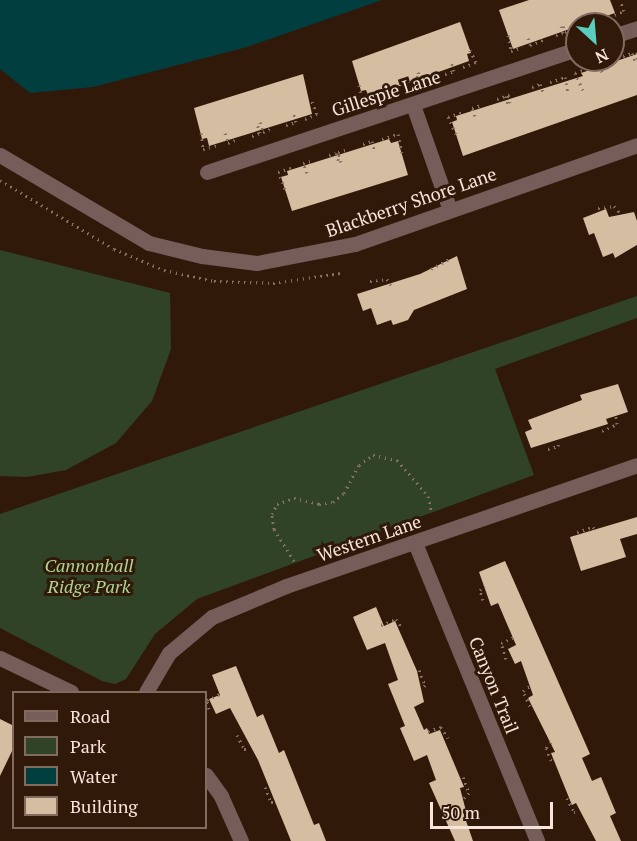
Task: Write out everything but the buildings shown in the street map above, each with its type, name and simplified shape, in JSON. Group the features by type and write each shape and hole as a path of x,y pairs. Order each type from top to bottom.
{"street":[{"name":"Gillespie Lane","path":"207,172 565,53"},
{"path":"413,105 450,210"},
{"name":"Blackberry Shore Lane","path":"0,155 149,243 202,256 257,263 319,253 637,145"},
{"name":"Western Lane","path":"147,691 169,653 212,618 286,586 637,465"},
{"name":"Canyon Trail","path":"415,543 537,841"},
{"path":"0,658 67,691"},
{"path":"207,776 221,796 241,841"}],"path":[{"path":"556,35 563,33 562,26 565,32"},
{"path":"508,35 511,51 522,46"},
{"path":"528,38 530,45 543,40"},
{"path":"463,67 476,63 469,48"},
{"path":"636,60 637,52"},
{"path":"625,55 632,53 636,60"},
{"path":"445,74 454,71 451,62"},
{"path":"578,72 575,73 584,90"},
{"path":"411,86 419,83 417,73 421,82 429,80"},
{"path":"550,82 565,77 568,94"},
{"path":"384,84 387,94 395,92"},
{"path":"532,87 540,84 543,92"},
{"path":"359,86 362,102 378,96"},
{"path":"497,99 505,96 509,104 508,96 514,93"},
{"path":"305,118 317,114 311,99"},
{"path":"475,116 472,108 481,105"},
{"path":"286,125 296,122 293,111"},
{"path":"456,134 448,117 463,112"},
{"path":"252,136 260,133 258,122 263,132 270,129"},
{"path":"201,133 203,149 219,145"},
{"path":"225,133 228,143 235,140"},
{"path":"382,139 398,134 402,153"},
{"path":"363,144 372,141 374,149"},
{"path":"329,155 336,153 340,162 338,152 346,150"},
{"path":"307,173 303,163 312,160"},
{"path":"285,189 278,172 294,167"},
{"path":"598,208 614,206 620,213"},
{"path":"431,269 449,259"},
{"path":"370,281 387,279 391,285"},
{"path":"602,431 616,424 616,416"},
{"path":"548,449 558,446 559,441"},
{"path":"294,561 274,529 272,514 277,504 294,498 319,504 333,502 345,493 359,465 373,455 396,460 428,496 432,513"},
{"path":"577,532 593,527 596,530"},
{"path":"483,600 480,592 484,586"},
{"path":"381,625 396,619 402,627"},
{"path":"506,659 501,643 514,637"},
{"path":"419,670 425,685 422,689"},
{"path":"530,686 524,691 530,706"},
{"path":"208,709 207,700 222,693"},
{"path":"428,732 441,727 448,738"},
{"path":"237,735 244,749 250,749"},
{"path":"551,742 546,746 552,762"},
{"path":"463,777 469,793 464,798"},
{"path":"265,787 271,802 275,802"},
{"path":"567,798 574,812 580,812"}],"green space":[{"path":"0,250 170,293 171,349 152,401 116,443 66,470 27,477 0,476"},
{"name":"Cannonball Ridge Park","path":"637,296 637,318 495,369 534,475 197,599 155,634 126,679 115,684 102,681 0,628 0,514"}],"water":[{"path":"0,0 382,0 247,47 93,87 30,93 0,69"}]}
